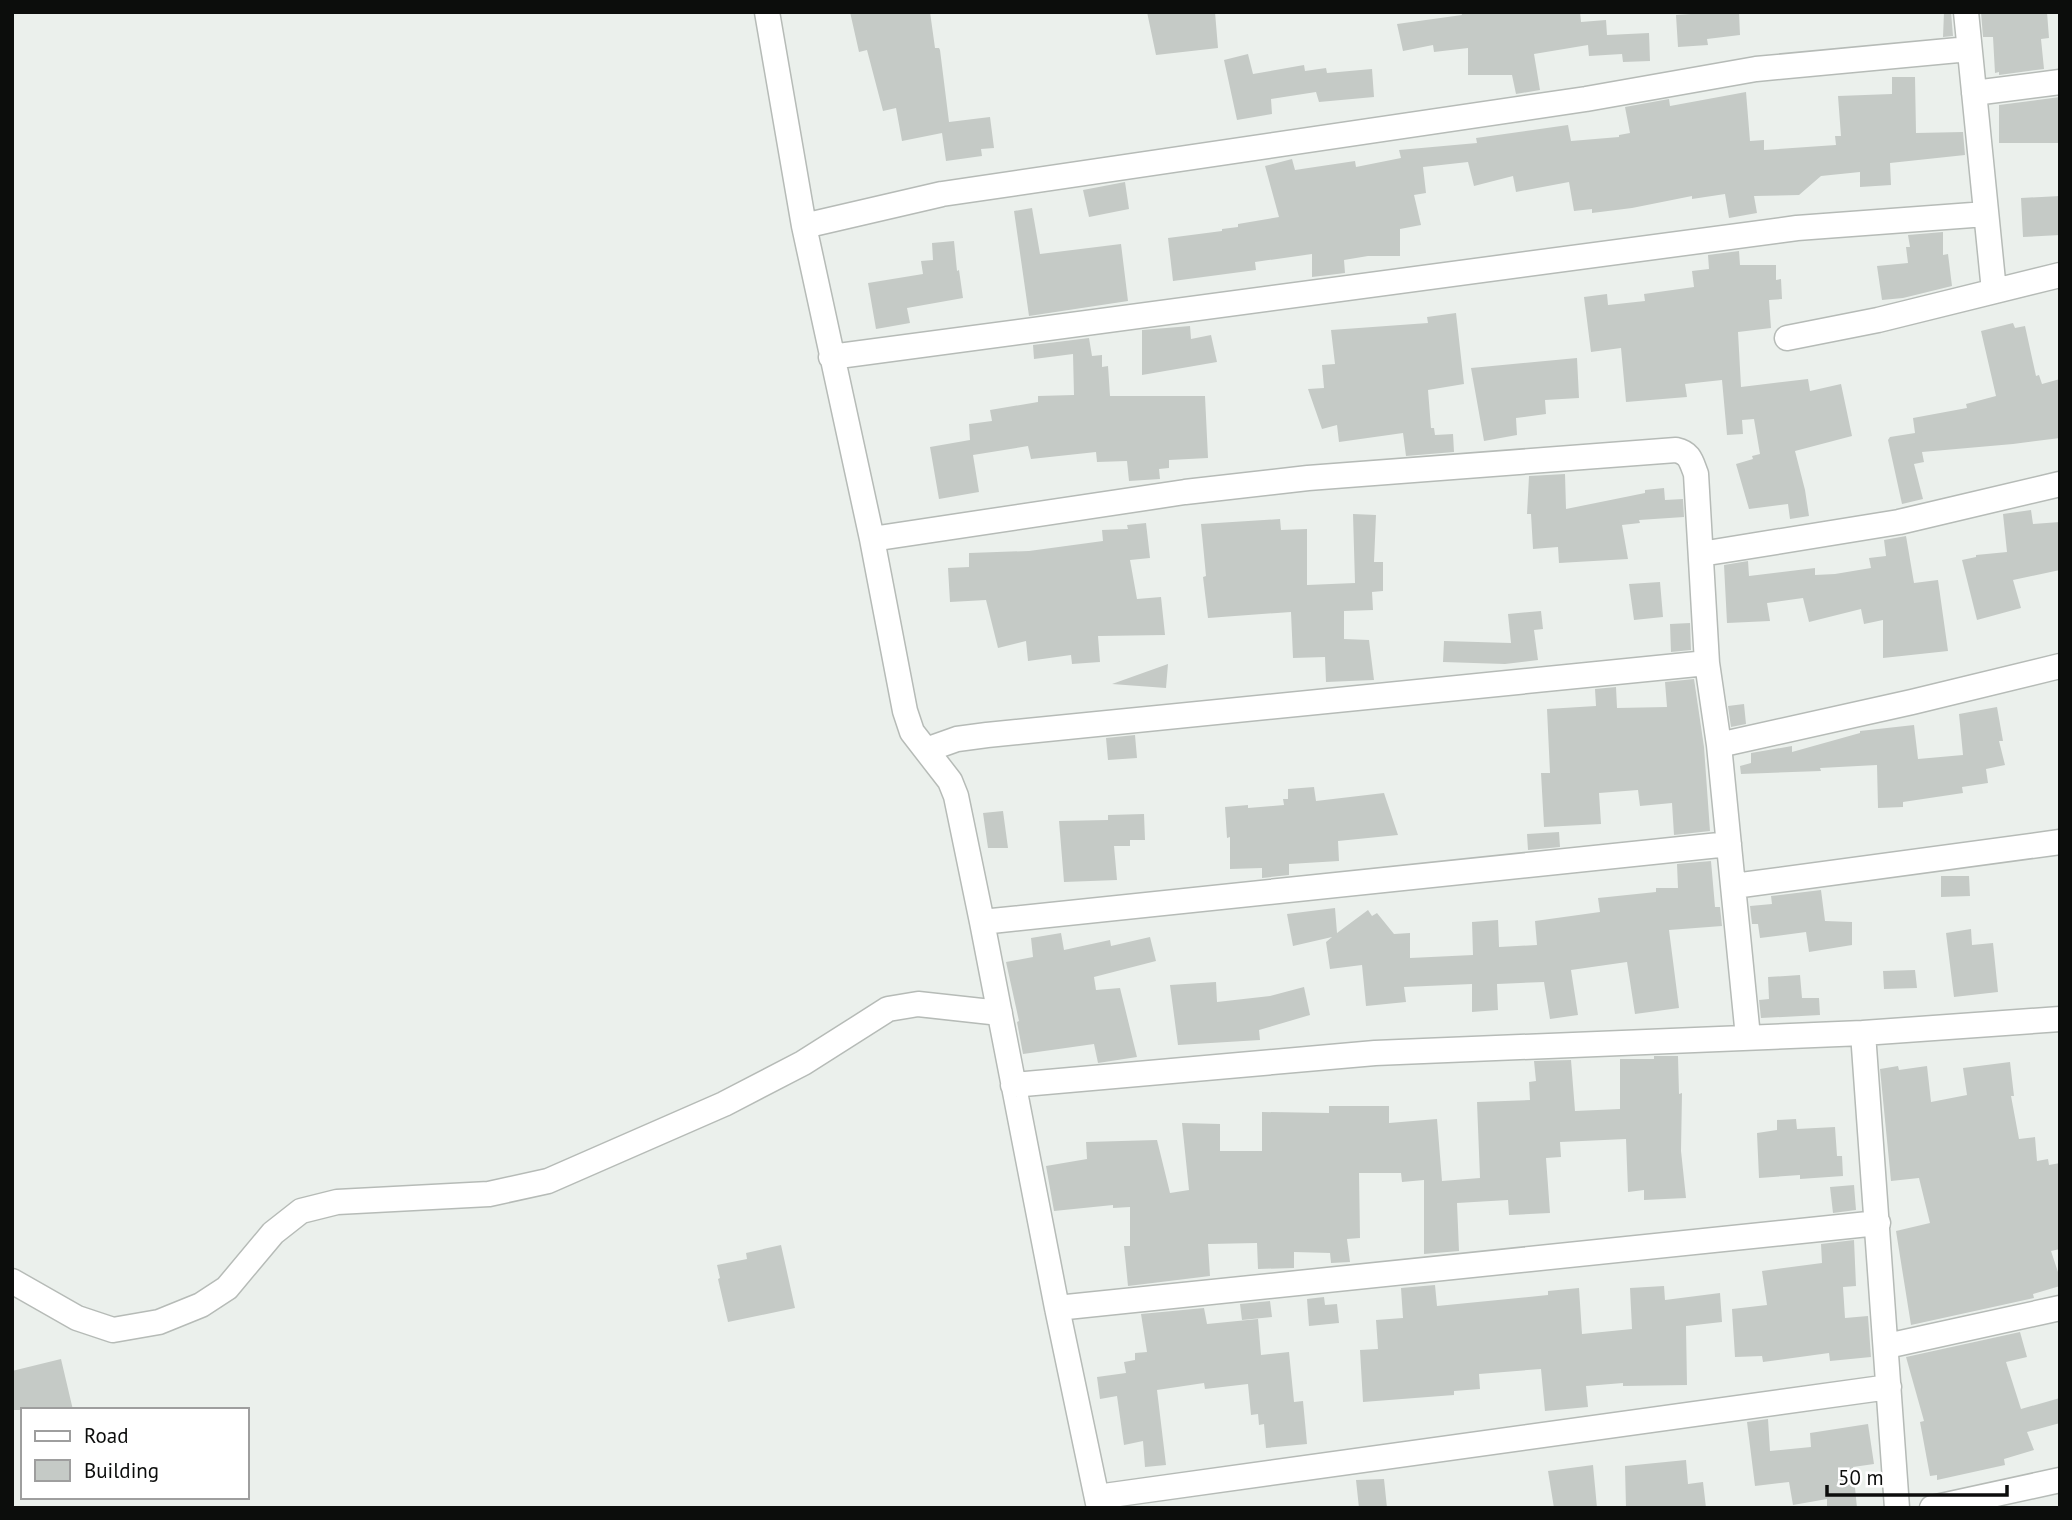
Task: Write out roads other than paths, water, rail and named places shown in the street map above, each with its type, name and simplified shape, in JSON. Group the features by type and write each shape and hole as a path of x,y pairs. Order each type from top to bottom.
{"street":[{"path":"767,12 804,226 872,539 905,710 912,732 950,781 956,796 1056,1308 1098,1502 1889,1387"},
{"path":"1966,12 1994,291"},
{"path":"804,226 956,192 1586,99 1756,69 1969,49"},
{"path":"1973,93 2060,82"},
{"path":"831,357 1797,228 1986,214"},
{"path":"1787,338 1878,320 2060,275"},
{"path":"872,539 1308,478 1676,450 1685,452 1696,474 1707,663 1719,745 1748,1037"},
{"path":"1701,554 1899,522 2060,484"},
{"path":"926,750 957,739 987,734 1707,663"},
{"path":"1719,745 2060,666"},
{"path":"1734,886 2060,842"},
{"path":"982,922 1729,844"},
{"path":"12,1281 77,1318 113,1330 159,1322 201,1305 227,1287 273,1233 301,1211 337,1202 489,1194 548,1181 724,1104 803,1063 888,1009 918,1004 1000,1013"},
{"path":"1013,1085 1375,1053 1863,1033 2060,1019"},
{"path":"1863,1033 1897,1508"},
{"path":"1056,1308 1878,1223"},
{"path":"1887,1346 2060,1308"},
{"path":"1932,1508 2060,1480"}]}
